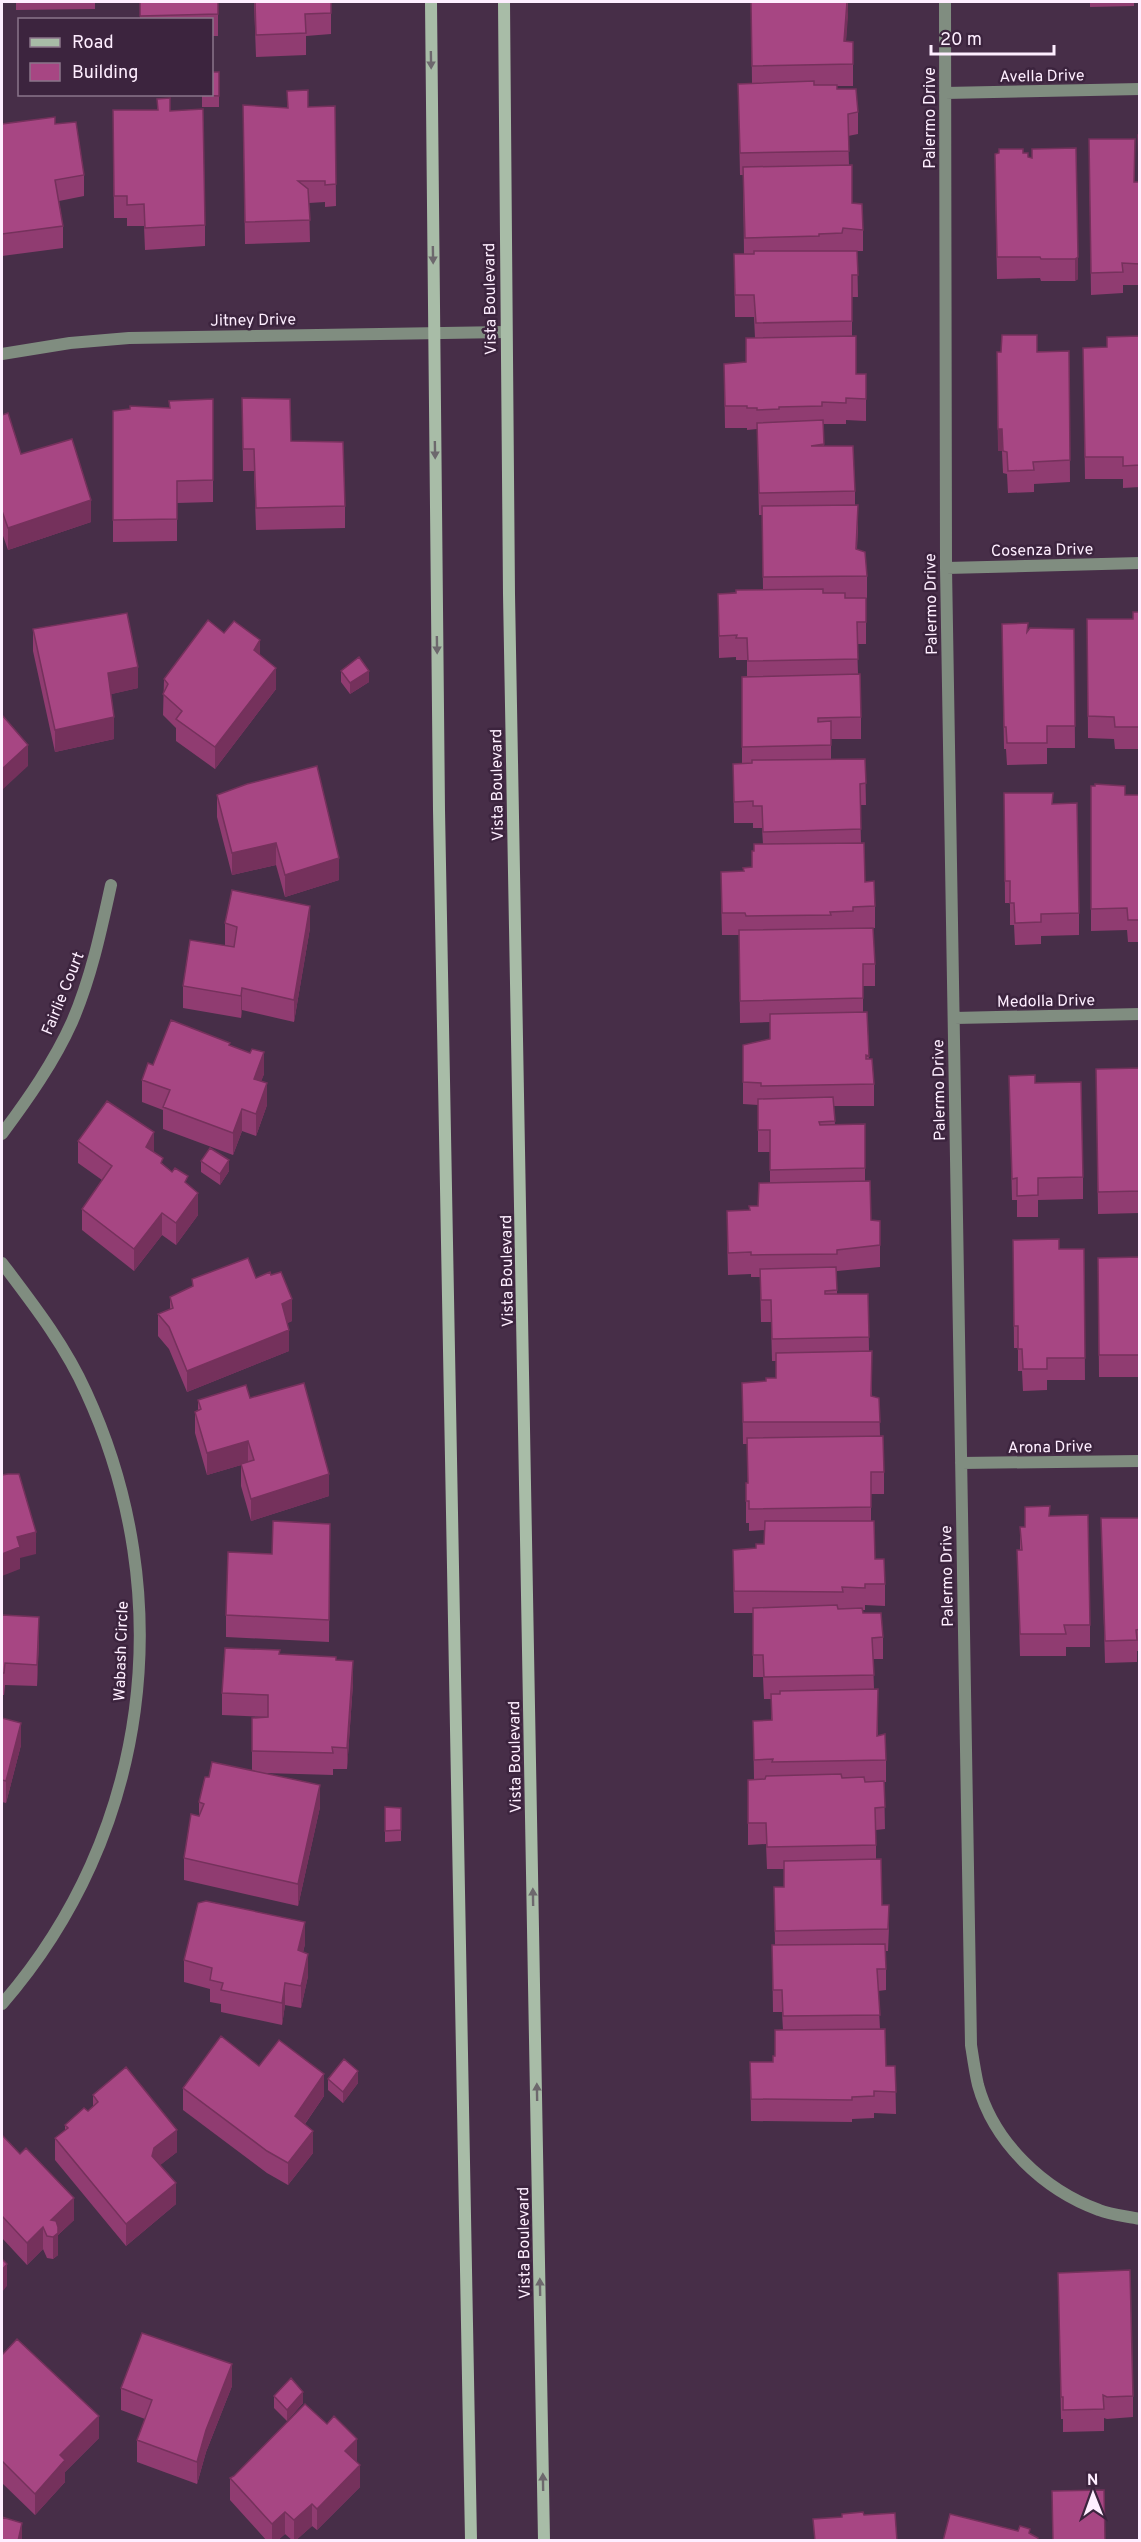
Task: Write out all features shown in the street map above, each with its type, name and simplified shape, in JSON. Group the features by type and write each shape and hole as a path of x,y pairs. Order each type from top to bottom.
{"main road":[{"path":"431,2 439,822 471,2541"},
{"name":"Vista Boulevard","path":"504,2 506,332 544,2541"}],"street":[{"name":"Palermo Drive","path":"945,2 946,568 970,2044 979,2087 997,2128 1024,2164 1061,2193 1100,2211 1140,2219"},
{"name":"Avella Drive","path":"945,93 1140,89"},
{"name":"Jitney Drive","path":"2,354 70,343 129,338 506,332"},
{"name":"Cosenza Drive","path":"946,568 1140,563"},
{"name":"Fairlie Court","path":"2,1134 36,1087 72,1022 96,954 111,885"},
{"name":"Medolla Drive","path":"954,1018 1140,1014"},
{"name":"Wabash Circle","path":"2,1263 47,1322 86,1391 118,1476 133,1537 141,1613 139,1687 127,1759 103,1838 69,1910 25,1977 2,2004"},
{"name":"Arona Drive","path":"961,1463 1140,1461"}],"building":[{"path":"140,2 218,2 218,14 140,16"},
{"path":"255,2 331,2 331,13 305,14 306,33 256,35"},
{"path":"751,2 847,2 844,41 853,42 853,64 752,66"},
{"path":"213,72 219,72 219,96 213,96"},
{"path":"814,81 814,85 837,85 837,89 856,89 858,112 848,114 849,151 740,153 738,84"},
{"path":"308,90 308,107 335,106 336,184 325,185 325,181 298,181 308,189 310,220 245,222 243,105 288,108 287,91"},
{"path":"170,98 170,111 203,109 205,225 145,228 144,204 127,205 127,196 114,196 113,110 158,110 157,99"},
{"path":"55,117 55,124 76,122 84,175 55,180 63,226 2,234 2,124"},
{"path":"1138,135 1140,135 1140,161 1139,160"},
{"path":"1089,139 1135,139 1134,182 1140,182 1140,264 1122,263 1123,272 1091,273"},
{"path":"1076,148 1078,257 1075,259 1041,259 1040,257 997,257 995,154 999,153 999,149 1023,149 1023,153 1028,153 1028,157 1032,158 1032,149"},
{"path":"852,165 852,203 862,204 863,230 843,228 842,233 819,234 819,236 745,238 743,167"},
{"path":"754,251 857,251 858,275 852,275 852,321 756,323 754,295 735,295 734,254 754,254"},
{"path":"1002,335 1037,335 1037,352 1069,351 1070,460 1033,462 1034,470 1008,471 1007,452 1003,451 1002,429 998,429 997,352 1001,352"},
{"path":"856,336 856,374 866,374 866,399 846,398 846,403 822,402 822,406 779,407 779,409 757,410 757,408 747,408 747,406 725,406 724,364 746,362 746,338"},
{"path":"1140,336 1140,465 1123,466 1123,457 1085,457 1083,348 1107,347 1107,337"},
{"path":"242,398 290,399 291,441 343,442 345,506 256,508 254,449 243,449"},
{"path":"213,399 213,480 177,481 177,519 113,520 113,411 130,409 130,406 170,408 169,401"},
{"path":"8,413 21,454 72,439 91,500 8,528 2,511 2,415"},
{"path":"823,420 824,444 811,446 853,446 855,491 759,493 757,423"},
{"path":"858,505 856,549 865,552 867,576 763,577 762,506"},
{"path":"823,589 823,593 845,593 845,598 866,598 866,622 857,622 858,659 748,661 747,638 736,638 737,635 719,636 718,594 736,593 736,590"},
{"path":"1133,612 1140,612 1140,727 1115,727 1114,717 1088,716 1087,619 1133,619"},
{"path":"127,613 138,667 108,673 114,717 55,730 33,629"},
{"path":"208,620 224,633 234,621 260,640 254,650 276,668 215,747 176,719 182,711 163,694 168,684 164,679"},
{"path":"1028,623 1027,632 1030,628 1074,629 1075,726 1047,726 1047,743 1007,743 1006,727 1004,727 1002,624"},
{"path":"359,657 369,671 350,683 341,671"},
{"path":"860,674 861,717 818,718 818,722 831,721 831,745 742,747 742,677"},
{"path":"2,715 28,745 2,769"},
{"path":"865,759 866,783 860,784 861,829 763,832 762,806 753,806 753,801 734,802 733,764 752,763 752,760"},
{"path":"317,766 339,858 285,875 276,843 232,853 217,795 247,784"},
{"path":"1095,784 1125,786 1125,795 1140,795 1140,920 1128,920 1127,908 1091,909 1091,786"},
{"path":"1004,793 1053,793 1052,804 1077,803 1079,913 1041,914 1041,922 1015,923 1014,903 1010,903 1010,881 1005,881"},
{"path":"864,843 865,882 874,881 875,906 853,907 853,911 830,912 831,915 746,916 745,913 722,913 721,872 744,871 743,868 752,867 754,844"},
{"path":"232,890 310,906 294,1000 242,988 241,996 183,986 190,940 234,947 237,927 225,923"},
{"path":"873,928 875,964 863,964 863,998 740,1001 739,930"},
{"path":"867,1012 869,1056 866,1055 866,1059 872,1059 874,1084 761,1086 761,1083 743,1082 743,1045 770,1039 770,1014"},
{"path":"171,1020 250,1053 252,1049 264,1052 254,1079 267,1083 256,1114 242,1109 233,1133 163,1107 170,1090 142,1080 148,1063 153,1065"},
{"path":"1140,1068 1140,1191 1098,1192 1096,1069"},
{"path":"1035,1075 1035,1083 1081,1082 1083,1177 1038,1178 1038,1195 1017,1196 1017,1178 1012,1179 1009,1076"},
{"path":"833,1097 835,1121 819,1122 820,1125 865,1124 865,1168 770,1170 770,1130 758,1130 758,1099"},
{"path":"107,1101 154,1132 146,1147 163,1158 161,1163 172,1172 175,1168 188,1176 185,1182 198,1193 176,1223 162,1213 134,1249 82,1209 112,1166 78,1141"},
{"path":"210,1148 229,1160 220,1174 201,1161"},
{"path":"870,1181 871,1220 880,1221 880,1245 837,1250 837,1254 728,1253 727,1211 750,1210 749,1206 758,1206 759,1183"},
{"path":"1059,1239 1059,1249 1084,1249 1085,1358 1047,1358 1047,1369 1023,1369 1022,1349 1018,1349 1018,1326 1014,1326 1013,1240"},
{"path":"1140,1257 1140,1355 1099,1355 1098,1258"},
{"path":"248,1258 256,1278 270,1272 271,1275 281,1272 292,1299 282,1304 289,1330 187,1371 169,1327 158,1314 173,1308 170,1297 193,1286 192,1279"},
{"path":"836,1267 837,1290 825,1291 825,1294 868,1294 869,1337 772,1339 771,1300 761,1300 760,1269"},
{"path":"872,1351 871,1396 879,1398 880,1422 743,1422 742,1383 776,1378 776,1353"},
{"path":"304,1383 329,1474 251,1499 241,1464 254,1460 248,1441 207,1453 195,1412 201,1409 198,1400 246,1385 250,1398"},
{"path":"883,1436 884,1472 871,1472 871,1507 749,1509 749,1501 746,1501 747,1438"},
{"path":"19,1474 36,1532 17,1537 20,1547 2,1554 2,1475"},
{"path":"1050,1506 1049,1516 1088,1515 1090,1625 1064,1625 1066,1634 1020,1634 1017,1550 1022,1550 1020,1527 1025,1527 1025,1507"},
{"path":"1101,1518 1140,1518 1140,1629 1136,1630 1137,1640 1105,1641"},
{"path":"273,1521 330,1524 329,1620 226,1615 228,1552 272,1554"},
{"path":"765,1521 874,1521 875,1559 884,1559 885,1584 865,1584 865,1588 842,1587 843,1592 734,1591 733,1550 756,1548 756,1544 764,1544"},
{"path":"837,1605 838,1609 862,1608 863,1613 881,1613 883,1637 872,1638 874,1675 764,1677 763,1655 753,1655 753,1608"},
{"path":"2,1615 39,1617 37,1665 5,1663 4,1673 2,1673"},
{"path":"225,1648 280,1650 279,1654 336,1657 336,1660 353,1661 347,1748 332,1747 333,1753 252,1751 252,1718 268,1717 268,1695 222,1693"},
{"path":"878,1689 877,1736 885,1734 886,1760 772,1762 773,1759 754,1760 753,1721 772,1720 771,1694 780,1694 780,1691"},
{"path":"2,1718 21,1723 6,1781 2,1780"},
{"path":"212,1762 320,1785 298,1884 184,1858 191,1814 199,1816 204,1804 199,1802 205,1777 209,1777"},
{"path":"841,1774 842,1778 864,1777 865,1782 884,1781 885,1807 875,1808 876,1845 767,1847 766,1823 748,1823 748,1780 765,1779 766,1776"},
{"path":"385,1807 401,1808 401,1830 385,1831"},
{"path":"881,1859 882,1905 889,1905 888,1929 775,1931 774,1887 784,1887 784,1861"},
{"path":"206,1901 305,1922 298,1950 308,1954 301,1986 285,1983 282,2003 221,1990 223,1983 210,1980 212,1968 184,1960 198,1903"},
{"path":"885,1944 886,1969 877,1969 880,2015 783,2016 782,1990 773,1990 772,1945"},
{"path":"885,2029 886,2066 895,2066 896,2092 874,2091 874,2096 852,2097 852,2100 751,2099 750,2062 773,2062 775,2030"},
{"path":"221,2036 259,2066 279,2040 324,2074 295,2116 313,2131 288,2163 267,2151 183,2088"},
{"path":"344,2059 358,2071 343,2092 328,2079"},
{"path":"126,2067 177,2130 154,2148 152,2156 176,2183 126,2224 55,2138 68,2128 65,2125 84,2108 88,2111 98,2102 93,2095"},
{"path":"2,2135 20,2154 26,2148 74,2198 51,2220 56,2221 58,2227 58,2233 53,2237 47,2236 43,2227 27,2243 2,2216"},
{"path":"2,2259 7,2264 2,2270"},
{"path":"1130,2270 1133,2396 1107,2397 1103,2395 1104,2409 1063,2410 1058,2273"},
{"path":"142,2333 232,2364 206,2430 197,2462 137,2440 152,2400 121,2388"},
{"path":"17,2339 99,2416 60,2455 65,2460 35,2494 2,2461 2,2355"},
{"path":"291,2378 303,2392 287,2410 274,2396"},
{"path":"305,2404 327,2424 334,2416 357,2439 345,2451 360,2465 317,2509 312,2504 294,2520 285,2512 272,2524 230,2478"},
{"path":"1104,2490 1105,2540 1053,2541 1052,2491"},
{"path":"863,2512 864,2515 895,2513 897,2541 815,2541 813,2519 842,2517 842,2514"},
{"path":"950,2514 1018,2531 1020,2526 1030,2529 1029,2533 1038,2538 1038,2541 943,2541"},
{"path":"2,2517 22,2523 18,2541 2,2541"}]}
